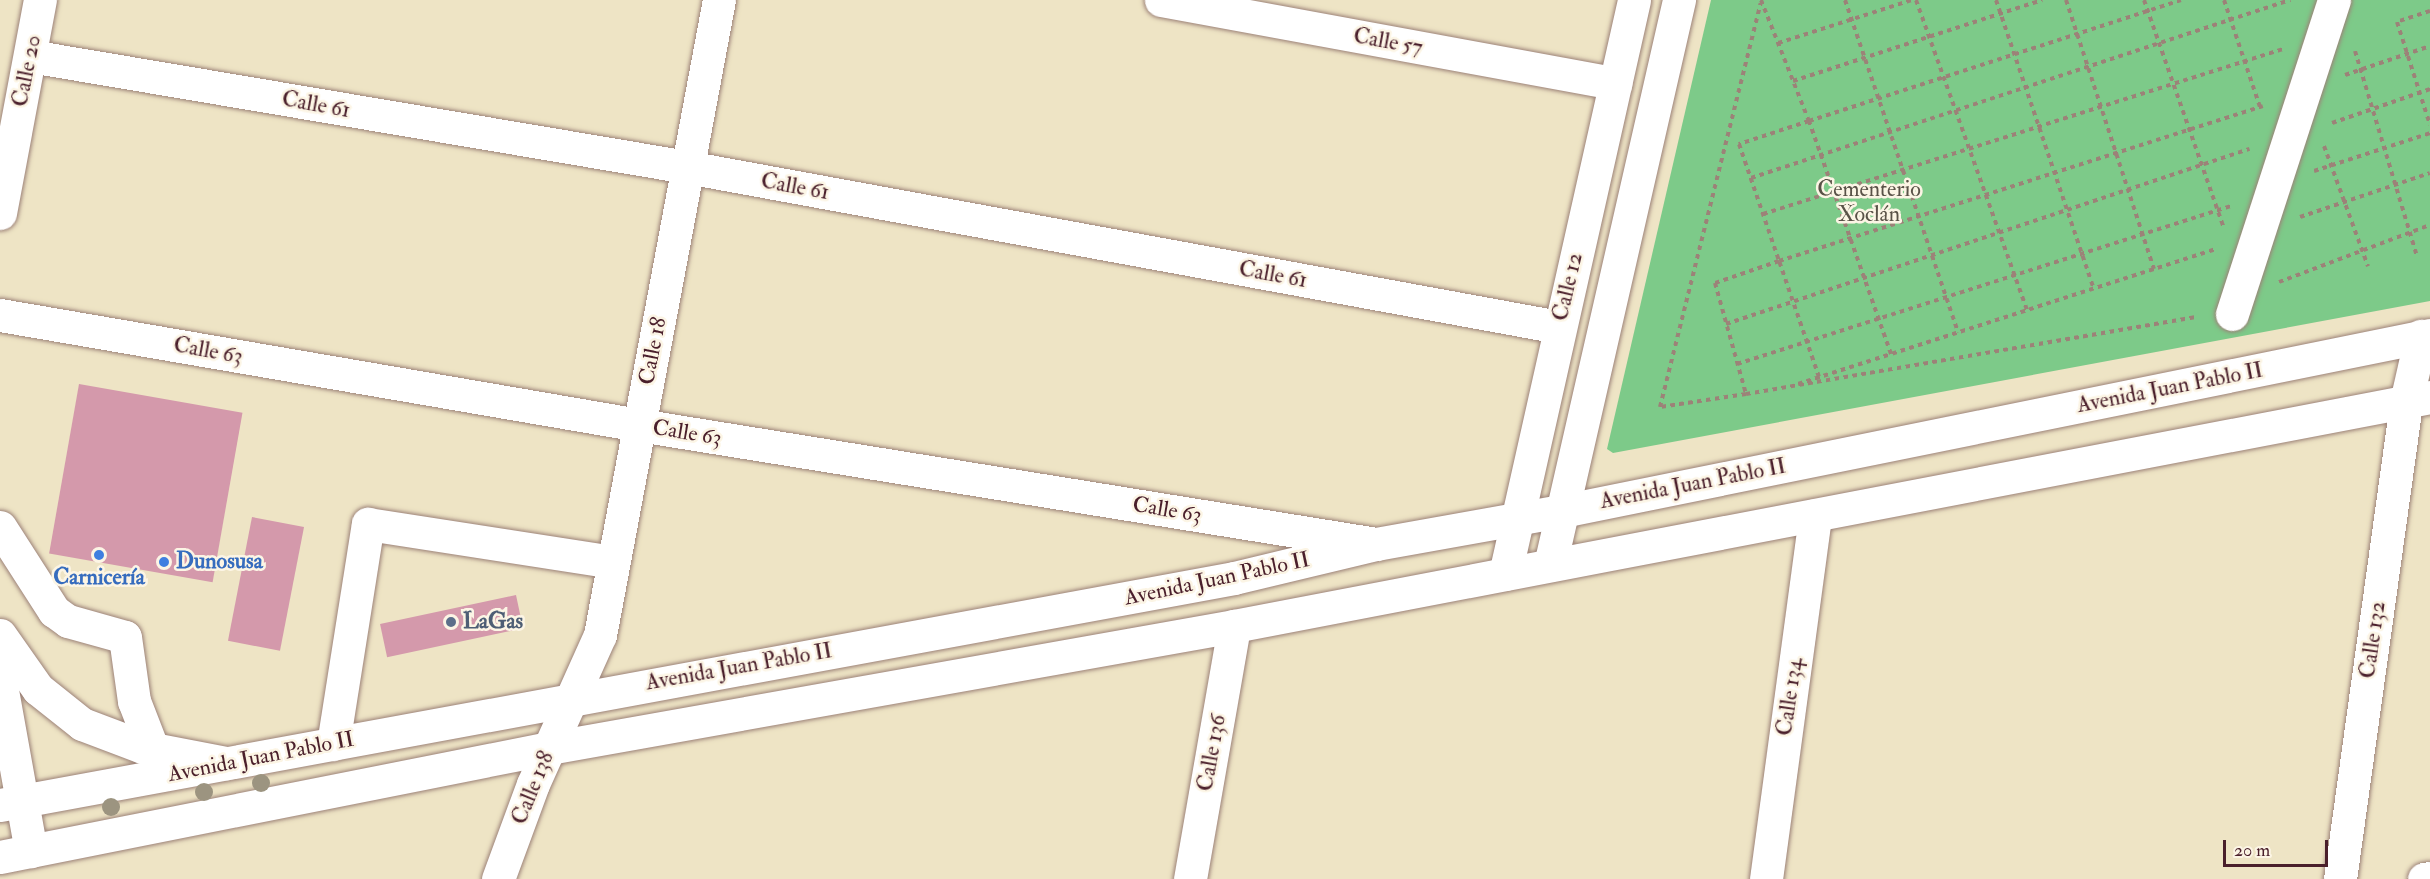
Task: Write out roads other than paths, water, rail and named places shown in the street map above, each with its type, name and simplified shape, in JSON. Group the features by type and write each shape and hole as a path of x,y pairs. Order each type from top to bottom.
{"street":[{"name":"Calle 20","path":"0,213 40,0"},
{"name":"Calle 18","path":"572,697 600,635 719,0"},
{"name":"Calle 57","path":"1161,0 1615,83"},
{"name":"Calle 12","path":"1504,574 1634,0"},
{"name":"Calle 12","path":"1550,565 1679,0"},
{"path":"2219,315 2334,0"},
{"name":"Calle 61","path":"30,56 687,167 1559,327"},
{"name":"Calle 63","path":"0,315 639,425 1376,544"},
{"name":"Avenida Juan Pablo II","path":"11,803 333,744 572,697 1234,578 1376,544 1562,511 2426,336"},
{"name":"Calle 132","path":"2340,879 2418,400 2426,336"},
{"name":"Avenida Juan Pablo II","path":"16,854 549,748 1234,626 2418,400"},
{"name":"Calle 134","path":"1766,879 1815,515"},
{"path":"333,744 368,524 613,562"},
{"path":"0,527 54,611 68,621 125,637 134,701 153,750"},
{"name":"Calle 136","path":"1190,879 1234,626"},
{"path":"0,634 38,689 58,707 101,733 153,750 228,763"},
{"path":"0,679 16,854"},
{"name":"Calle 138","path":"498,879 549,748 572,697"},
{"path":"2424,879 2430,878"}],"place":[{"name":"Carnicería","path":"99,555"},
{"name":"Dunosusa","path":"164,562"},
{"name":"LaGas","path":"451,622"}],"park label":[{"name":"Cementerio Xoclán","path":"1869,202"}]}
